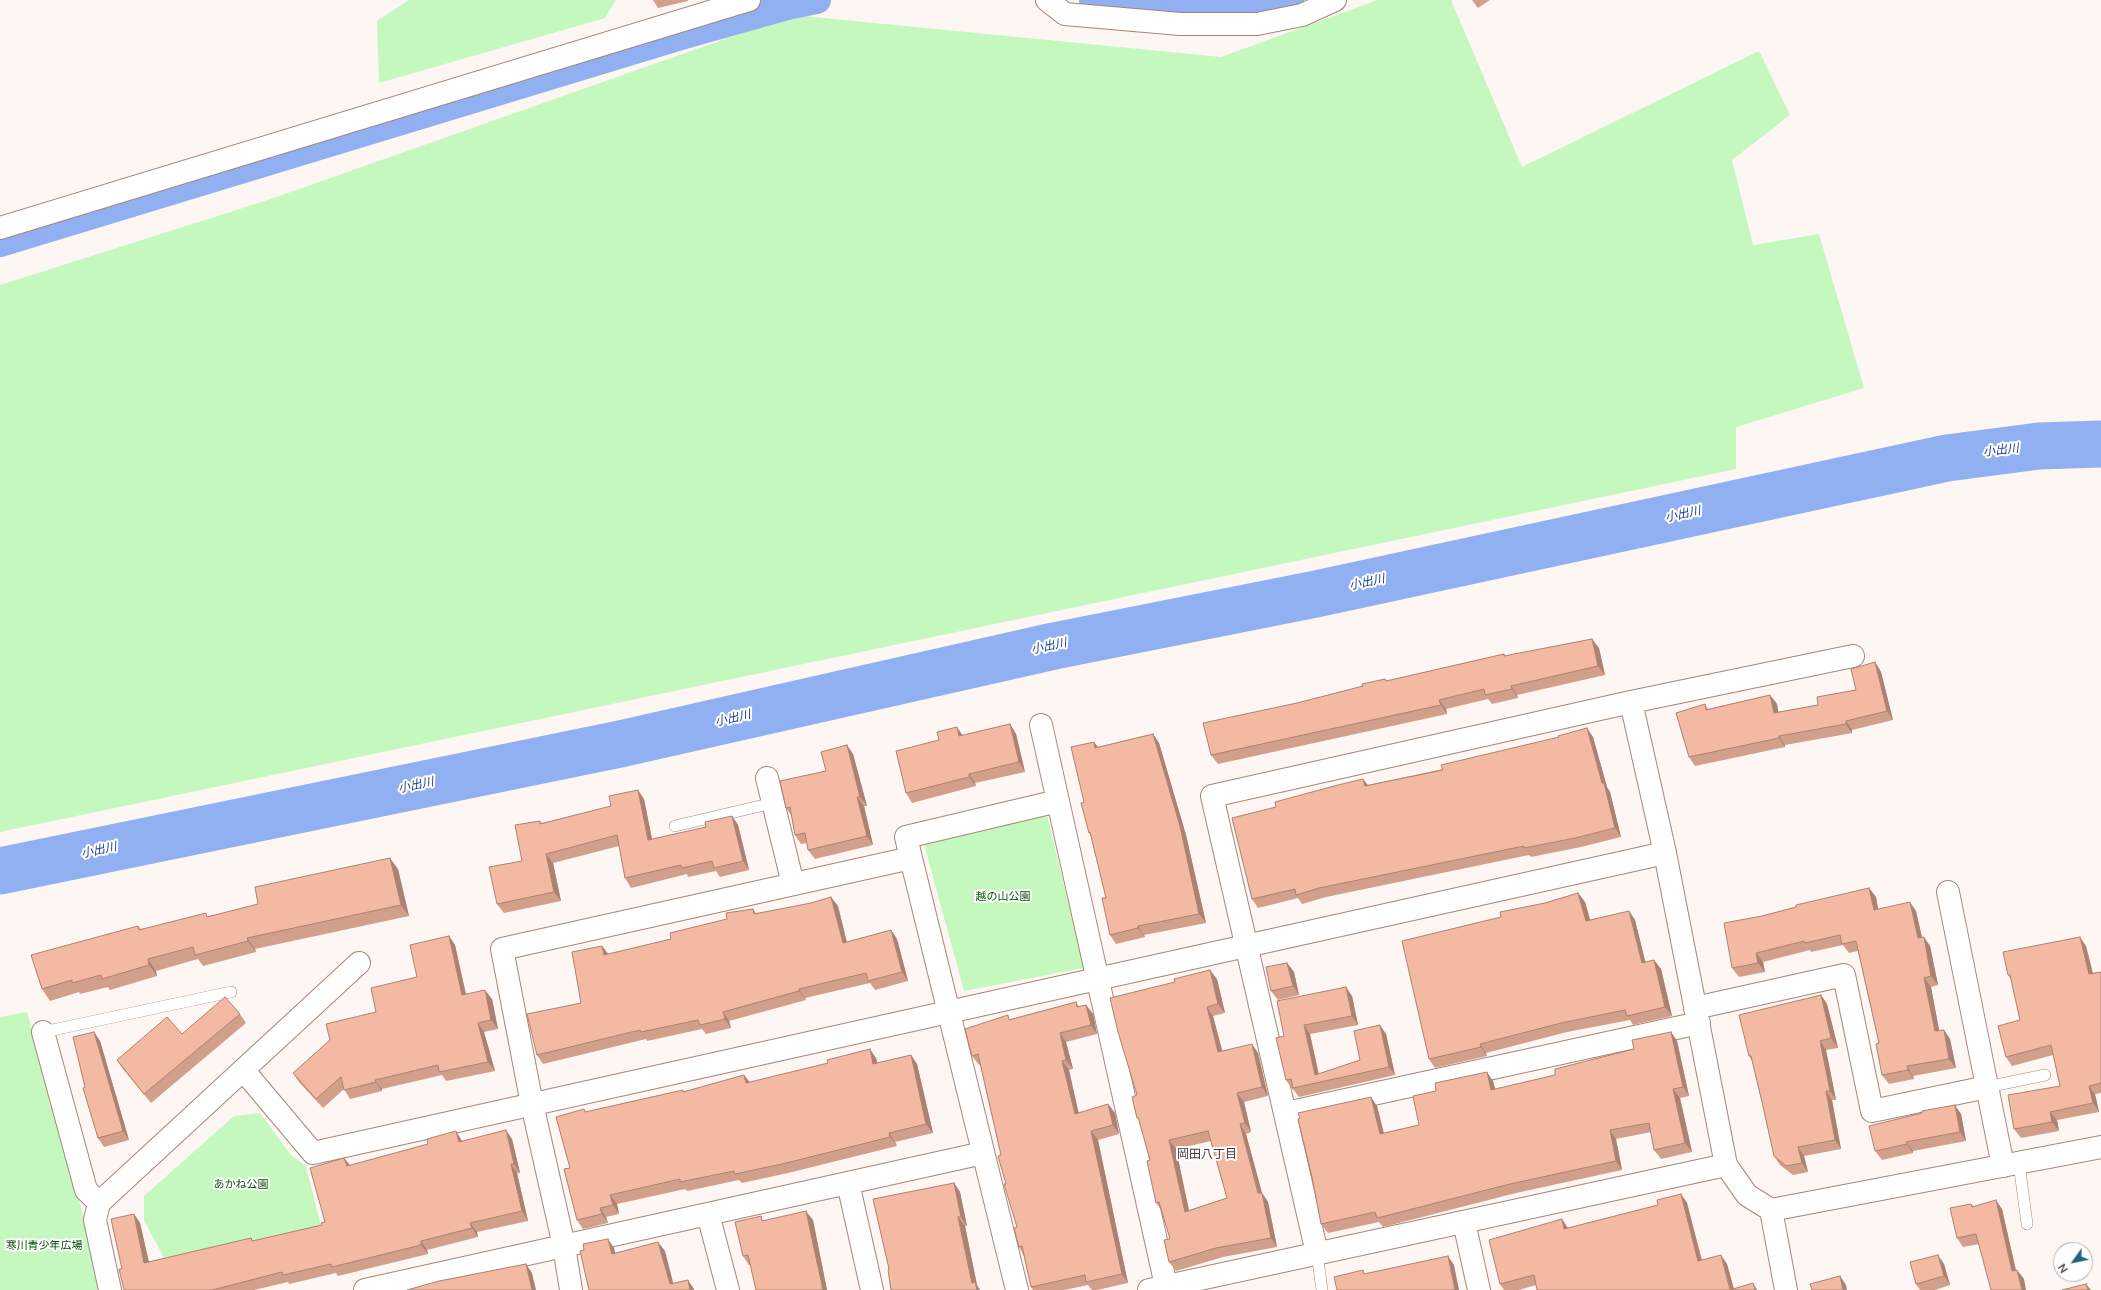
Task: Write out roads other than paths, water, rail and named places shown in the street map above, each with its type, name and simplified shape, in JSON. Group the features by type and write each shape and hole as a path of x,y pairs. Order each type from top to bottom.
{"street":[{"path":"0,228 749,0"},
{"path":"1049,2 1066,14 1073,15 1180,24 1257,24 1302,15 1335,0"},
{"path":"1317,1253 1248,946 1212,796 1631,702 1853,656"},
{"path":"1631,702 1665,853 1726,1165 1747,1195 1771,1210 2101,1147"},
{"path":"1041,725 1097,979 1160,1289 1317,1253 1726,1165"},
{"path":"767,778 793,884"},
{"path":"1017,1290 906,838 1058,801"},
{"path":"244,1071 313,1153 1665,853"},
{"path":"571,1290 564,1246 532,1104 502,949 911,858"},
{"path":"1948,892 1987,1087 2011,1164"},
{"path":"110,1290 95,1220 99,1203 244,1071 358,962"},
{"path":"1286,1113 1697,1015 1844,975 1872,1111 1987,1087"},
{"path":"43,1032 86,1190 99,1203"},
{"path":"365,1290 983,1153"},
{"path":"848,1183 872,1290"},
{"path":"1771,1210 1786,1290"},
{"path":"708,1214 728,1290"},
{"path":"1464,1222 1479,1290"}],"lane":[{"path":"675,826 773,803"},
{"path":"43,1032 231,992"},
{"path":"1987,1087 2045,1075"},
{"path":"2011,1164 2027,1224"},
{"path":"1317,1253 1322,1290"}],"waterway":[{"path":"0,243 684,35 791,5 817,0"},
{"path":"1093,0 1222,8 1254,7 1290,0"},
{"name":"小出川","path":"0,871 620,744 1054,646 1316,594 1947,458 2039,446 2101,444"}],"district":[{"name":"岡田八丁目","path":"1207,1155"}],"park label":[{"name":"越の山公園","path":"1003,897"},
{"name":"あかね公園","path":"241,1185"},
{"name":"寒川青少年広場","path":"44,1246"}]}
